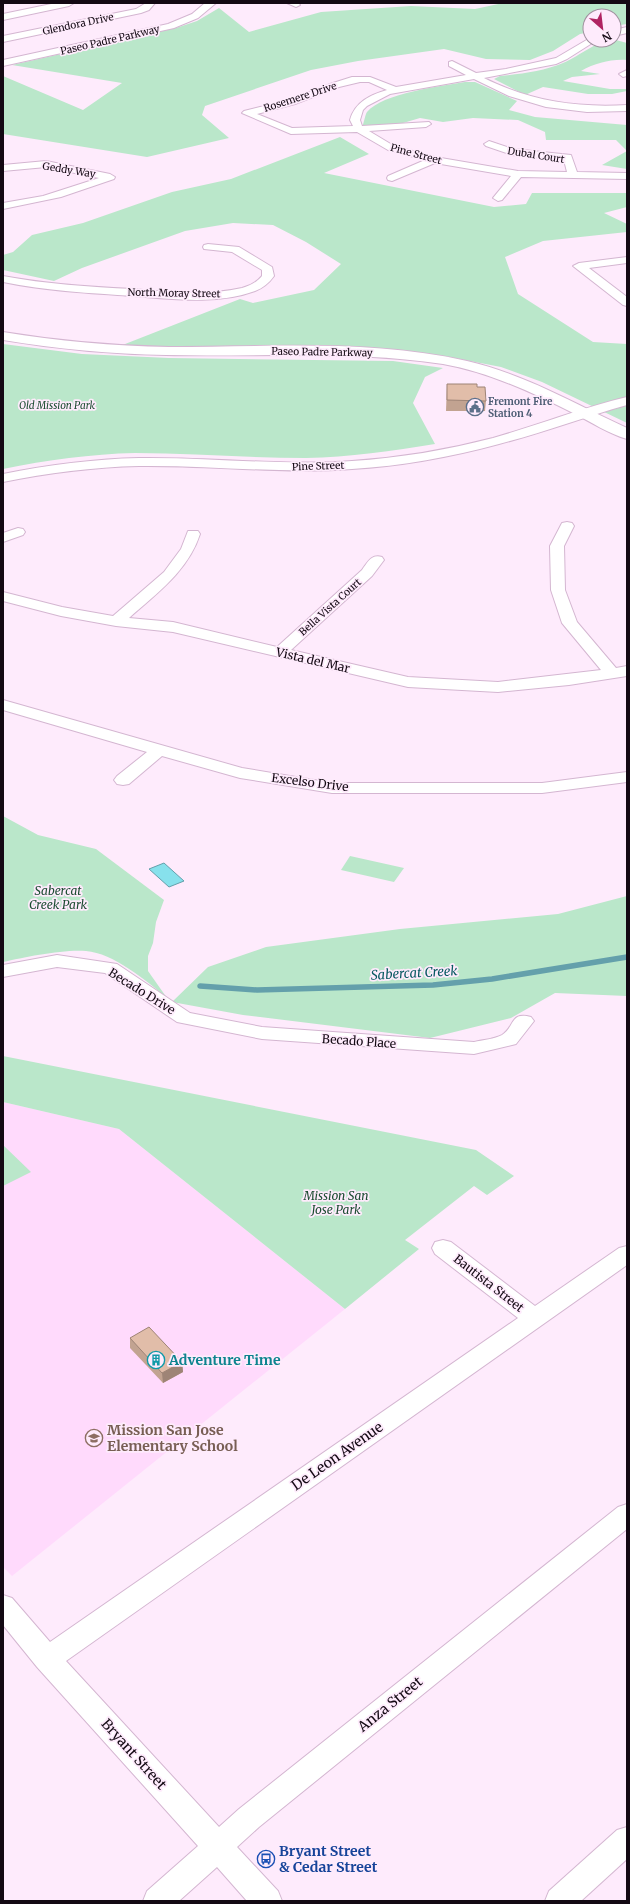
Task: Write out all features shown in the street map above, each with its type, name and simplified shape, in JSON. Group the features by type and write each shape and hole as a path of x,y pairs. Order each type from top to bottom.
{"main road":[{"path":"3,16 69,3"},
{"name":"Paseo Padre Parkway","path":"3,63 171,26 195,16 211,3"},
{"name":"Paseo Padre Parkway","path":"3,336 90,348 169,351 335,351 395,354 444,360 489,370 529,386 627,434"}],"street":[{"name":"Glendora Drive","path":"3,39 138,11 146,8 151,3"},
{"path":"426,124 359,129 355,120 359,108 365,102 396,90 527,68 555,61 571,54 582,45"},
{"path":"452,64 521,97 548,104 587,108 627,108"},
{"name":"Rosemere Drive","path":"359,129 291,131 247,113 277,106 306,97 328,86 347,82 368,79 396,90"},
{"name":"Pine Street","path":"359,129 392,148 434,160 518,174 627,176"},
{"name":"Dubal Court","path":"489,144 512,152 568,158 573,175"},
{"path":"392,178 434,160"},
{"name":"Geddy Way","path":"3,168 46,164 110,177 66,194 3,206"},
{"path":"498,198 518,174"},
{"name":"North Moray Street","path":"3,279 65,288 202,296 238,292 253,288 264,282 268,276 268,269 235,250 208,247"},
{"path":"627,260 579,266 627,303"},
{"name":"Pine Street","path":"3,478 32,472 95,464 157,462 281,467 351,465 400,460 458,451 497,441 583,413 627,402"},
{"path":"567,526 557,546 558,590 570,623 620,672"},
{"path":"3,538 18,532"},
{"path":"116,621 169,575 188,549 192,534"},
{"name":"Bella Vista Court","path":"280,652 368,573 376,560"},
{"name":"Vista del Mar","path":"3,596 61,612 116,621 173,627 408,682 498,687 569,680 620,672"},
{"name":"Excelso Drive","path":"3,705 158,751 240,773 332,788 542,788 627,777"},
{"path":"123,780 158,751"},
{"name":"Becado Drive","path":"3,971 57,961 110,968 184,1018"},
{"name":"Becado Place","path":"184,1018 262,1033 474,1048 509,1040 524,1020"},
{"name":"Bautista Street","path":"444,1248 534,1318"},
{"name":"De Leon Avenue","path":"48,1659 627,1254"},
{"name":"Anza Street","path":"158,1901 249,1818 627,1514"},
{"name":"Bryant Street","path":"3,1606 48,1659 267,1901"},
{"path":"560,1901 627,1840"}],"shaded area":[{"name":"Mission San Jose Elementary School","path":"3,1102 119,1129 345,1309 12,1576 3,1567"}],"green space":[{"path":"503,3 627,3 627,24 622,25 622,8 582,8 582,34 553,51 530,60 486,59 444,49 358,61 311,70 205,106 202,115 229,138 147,157 3,134 3,76 83,110 122,83 12,65 176,28 197,21 219,8 249,32 321,12 411,6 475,9"},
{"path":"622,42 627,43 627,60 615,60 598,64 581,71 600,74 572,77 563,81 610,89 627,89 627,91 612,94 588,94 543,87 525,95 494,79 500,76 532,72 556,66 591,48 622,48"},
{"path":"465,82 475,82 517,101 509,110 535,117 627,125 627,151 616,140 546,140 545,132 518,120 473,118 443,122 420,118 403,123 362,127 367,112 375,105 386,100 413,91"},
{"path":"340,137 369,154 324,173 494,207 526,204 532,193 626,193 627,207 604,213 627,224 627,232 543,241 505,257 518,294 593,342 627,344 627,423 542,382 501,367 444,356 398,351 359,349 120,346 240,299 253,303 314,290 341,264 306,242 273,225 233,223 185,231 82,268 54,281 3,270 3,255 13,252 32,235 83,223 172,192 231,179"},
{"path":"627,151 627,169 602,165"},
{"name":"Old Mission Park","path":"3,344 82,354 169,358 393,361 443,368 425,377 413,403 435,444 371,453 306,458 135,453 69,458 3,469"},
{"name":"Sabercat Creek Park","path":"3,816 38,835 96,849 164,900 156,922 153,943 148,956 148,971 167,998 150,984 118,962 96,953 86,951 56,952 3,962"},
{"path":"350,856 404,868 394,882 341,870"},
{"path":"627,896 627,996 555,993 511,1018 430,1038 243,1015 172,1002 208,967 266,947 400,929 558,914"},
{"name":"Mission San Jose Park","path":"3,1056 476,1150 514,1176 487,1195 474,1186 405,1240 419,1249 345,1309 119,1129 3,1102"},
{"path":"3,1145 31,1172 3,1186"}],"water":[{"path":"164,863 184,881 169,887 149,869"}],"building":[{"path":"447,384 477,384 477,387 485,387 486,401 447,400"},
{"path":"149,1327 182,1362 162,1373 130,1338"}],"waterway":[{"name":"Sabercat Creek","path":"200,986 257,990 433,985 492,979 627,957"}],"place":[{"name":"Fremont Fire Station 4","path":"475,407"},
{"name":"Adventure Time","path":"156,1360"},
{"name":"Mission San Jose Elementary School","path":"94,1438"},
{"name":"Bryant Street & Cedar Street","path":"266,1859"}]}
